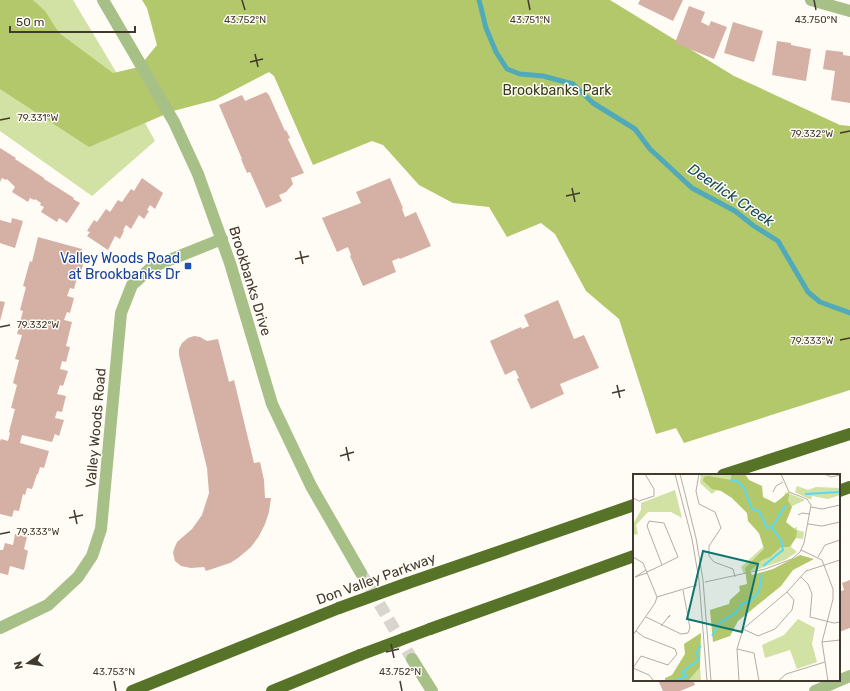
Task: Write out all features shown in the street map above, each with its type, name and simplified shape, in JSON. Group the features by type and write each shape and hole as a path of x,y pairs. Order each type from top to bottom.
{"highway":[{"path":"726,474 850,434"},
{"path":"840,491 850,487"},
{"name":"Don Valley Parkway","path":"132,691 339,608 633,505"},
{"path":"272,691 360,655 633,556"}],"street":[{"name":"Brookbanks Drive","path":"102,0 174,122 198,174 222,239 272,404 310,486 361,573"},
{"path":"811,0 850,10"},
{"name":"Valley Woods Road","path":"0,628 48,605 78,577 92,556 101,529 121,313 132,285 152,267 222,239"},
{"path":"412,660 432,691"},
{"path":"840,680 850,676"},
{"path":"815,691 838,681"}],"green space":[{"path":"0,0 73,0 128,92 155,141 92,196 0,131"},
{"name":"Brookbanks Park","path":"0,0 33,0 45,11 59,33 113,73 139,67 157,45 147,8 142,0 610,0 734,76 840,125 850,126 850,390 684,443 676,428 656,434 619,319 586,291 555,234 541,223 507,237 489,207 453,203 419,185 383,145 372,141 313,165 274,76 269,72 215,100 173,111 89,147 0,89"}],"building":[{"path":"640,0 683,0 673,21 638,4"},
{"path":"689,6 705,12 701,22 709,26 711,21 727,27 714,59 675,43"},
{"path":"733,22 763,31 754,62 724,53"},
{"path":"777,41 791,43 791,45 811,49 806,81 772,75"},
{"path":"826,50 843,52 843,55 850,56 850,103 831,100 835,71 823,69"},
{"path":"266,92 269,95 285,131 286,130 290,138 288,139 304,173 291,178 293,184 286,192 279,195 282,201 266,208 250,172 247,173 219,105 242,95 245,101"},
{"path":"0,148 80,203 67,223 59,218 57,222 41,212 44,207 35,199 30,198 28,202 12,192 15,187 7,179 2,178 0,182"},
{"path":"142,178 163,193 155,209 150,205 147,210 149,211 144,219 139,215 131,229 126,225 120,239 115,236 108,250 87,236 90,232 87,231 94,220 97,222 106,209 110,212 118,200 122,202 131,189 134,191"},
{"path":"390,178 403,208 405,217 416,212 431,246 392,261 396,272 363,286 350,256 348,247 337,252 322,218 361,203 356,192"},
{"path":"12,218 23,221 15,248 0,243 0,220 11,223"},
{"path":"38,237 82,249 80,257 85,258 80,275 78,274 74,289 70,288 67,296 74,298 70,313 67,312 64,320 72,322 66,346 70,347 66,362 62,361 60,369 68,371 63,386 60,385 57,394 66,396 62,412 57,411 55,418 64,420 59,436 55,434 52,442 22,435 20,443 49,451 44,468 40,467 32,489 27,488 25,495 23,494 19,511 14,510 12,517 0,514 0,441 1,439 8,441 15,409 11,408 17,385 13,383 19,360 15,359 22,335 17,334 23,311 20,310 26,287 23,286 30,261 32,262"},
{"path":"558,300 574,339 584,335 599,368 560,384 564,394 531,409 517,379 519,378 515,370 505,375 490,341 521,327 522,329 529,326 524,315"},
{"path":"0,301 5,302 0,321"},
{"path":"194,336 200,337 207,341 218,339 229,382 234,380 254,463 260,462 264,480 265,498 271,498 265,524 251,547 230,563 206,571 204,567 191,568 181,566 175,561 173,553 177,542 192,529 202,515 209,493 207,468 179,355 179,349 182,343 188,338"},
{"path":"15,534 27,537 24,549 28,551 24,570 10,566 8,575 0,573 0,550 3,550 5,543 13,545"},
{"path":"850,580 850,628 840,632 840,592 844,590 842,583"},
{"path":"658,681 693,681 695,685 680,691 663,691"}],"waterway":[{"name":"Deerlick Creek","path":"479,0 486,28 496,52 507,69 520,74 543,76 573,84 593,103 635,129 650,149 692,188 735,211 754,226 778,241 808,292 820,302 850,313"}],"tunnel":[{"path":"361,573 412,659"}],"place":[{"name":"Valley Woods Road at Brookbanks Dr","path":"188,266"}]}
